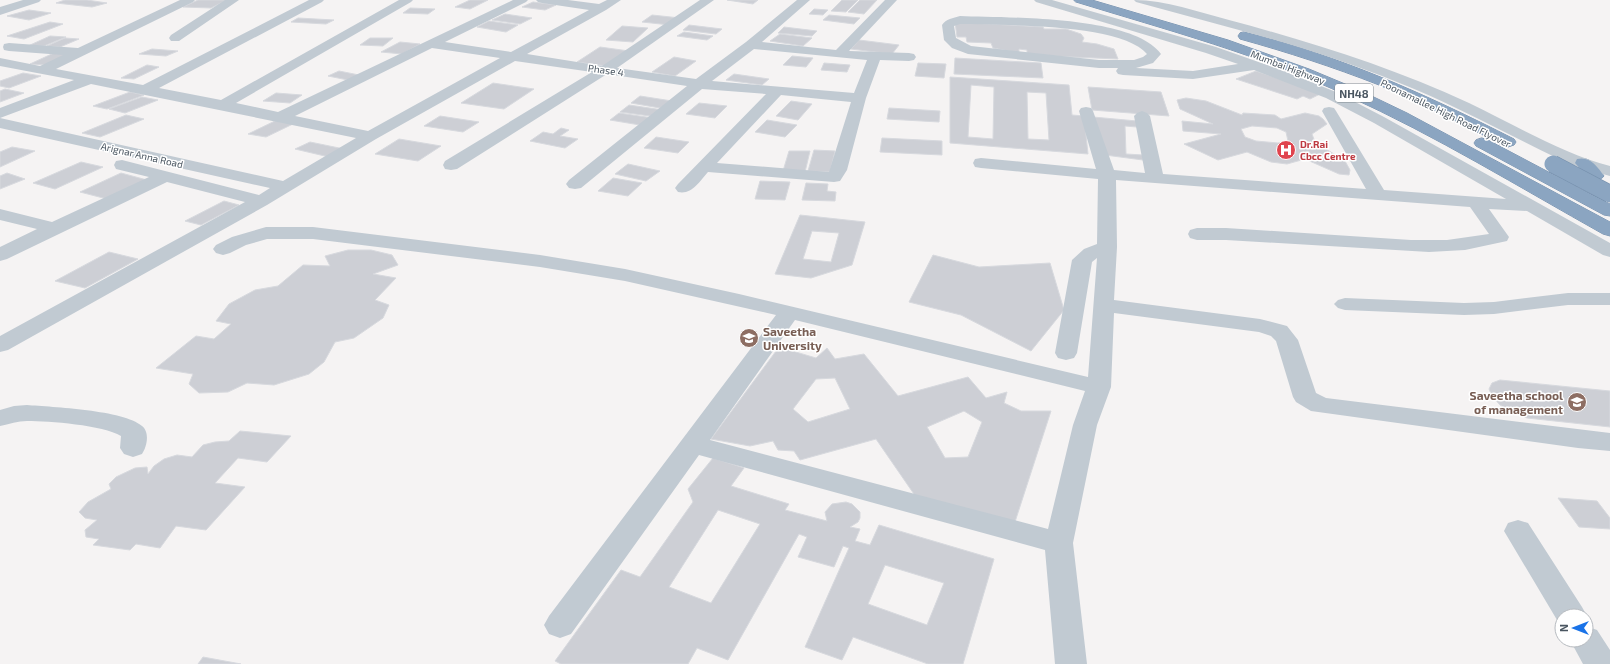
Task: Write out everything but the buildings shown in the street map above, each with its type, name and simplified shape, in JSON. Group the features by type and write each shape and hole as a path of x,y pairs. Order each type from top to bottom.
{"highway":[{"name":"Mumbai Highway","path":"1080,0 1223,43 1311,75 1402,116 1610,230"},
{"path":"1086,0 1212,33 1278,54 1354,81 1545,169 1576,181 1589,180 1595,176 1591,169 1583,163"},
{"name":"Poonamallee High Road Flyover","path":"1115,0 1296,51 1366,75 1436,105 1545,169 1610,194"},
{"path":"1545,169 1610,211"}],"street":[{"path":"0,11 35,0"},
{"path":"42,70 189,0"},
{"path":"175,38 233,0"},
{"path":"145,90 318,0"},
{"path":"222,105 407,0"},
{"path":"280,117 522,0"},
{"path":"542,0 602,8"},
{"path":"0,345 261,200 370,136 514,58 615,0"},
{"path":"451,165 605,70 708,0"},
{"path":"575,184 699,84 752,45 804,0"},
{"path":"839,54 891,0"},
{"path":"1040,0 1159,34 1257,66 1309,86 1355,107 1610,251"},
{"path":"1140,0 1300,44 1372,67 1438,94 1583,163 1610,171"},
{"path":"969,20 1088,26 1138,42 1148,47 1154,54 1148,60 1135,64 1099,64 968,50 950,40 948,25 952,22 969,20"},
{"path":"1088,26 1110,20"},
{"path":"1138,42 1159,34"},
{"name":"Phase 4","path":"430,44 514,58 699,84 776,92 859,98"},
{"path":"752,45 839,54 909,58"},
{"path":"9,47 80,52"},
{"path":"704,167 834,177 839,170 859,98 874,56"},
{"path":"955,58 1024,61 1136,73 1172,75 1212,73 1257,66"},
{"path":"0,62 222,105 370,136"},
{"path":"0,113 90,79"},
{"path":"684,188 776,92"},
{"path":"1071,664 1059,543 1085,425 1099,387 1107,247 1107,175 1086,111"},
{"path":"1329,111 1378,195"},
{"path":"1142,116 1155,179"},
{"name":"Arignar Anna Road","path":"0,123 283,186"},
{"name":"Arignar Anna Road","path":"0,136 261,200"},
{"path":"980,163 1155,179 1572,210"},
{"path":"0,255 164,176"},
{"path":"1197,234 1226,234 1408,246 1451,246 1480,243 1500,237 1476,203"},
{"path":"0,214 54,228"},
{"path":"222,249 239,241 266,233 313,233 540,262 625,275 790,312 1099,387"},
{"path":"1066,353 1082,260 1091,253 1107,247"},
{"path":"1345,304 1464,309 1494,308 1568,298 1610,299"},
{"path":"1103,305 1260,326 1279,331 1286,340 1305,397 1320,405 1610,442"},
{"path":"560,624 790,312"},
{"path":"0,418 14,414 27,413 113,423 130,428 134,432 133,448"},
{"path":"692,444 1059,543"},
{"path":"1518,531 1566,608"},
{"path":"1591,648 1601,664"}],"place":[{"name":"Dr.Rai Cbcc Centre","path":"1286,150"},
{"name":"Saveetha University","path":"749,338"},
{"name":"Saveetha school of management","path":"1577,402"}]}
